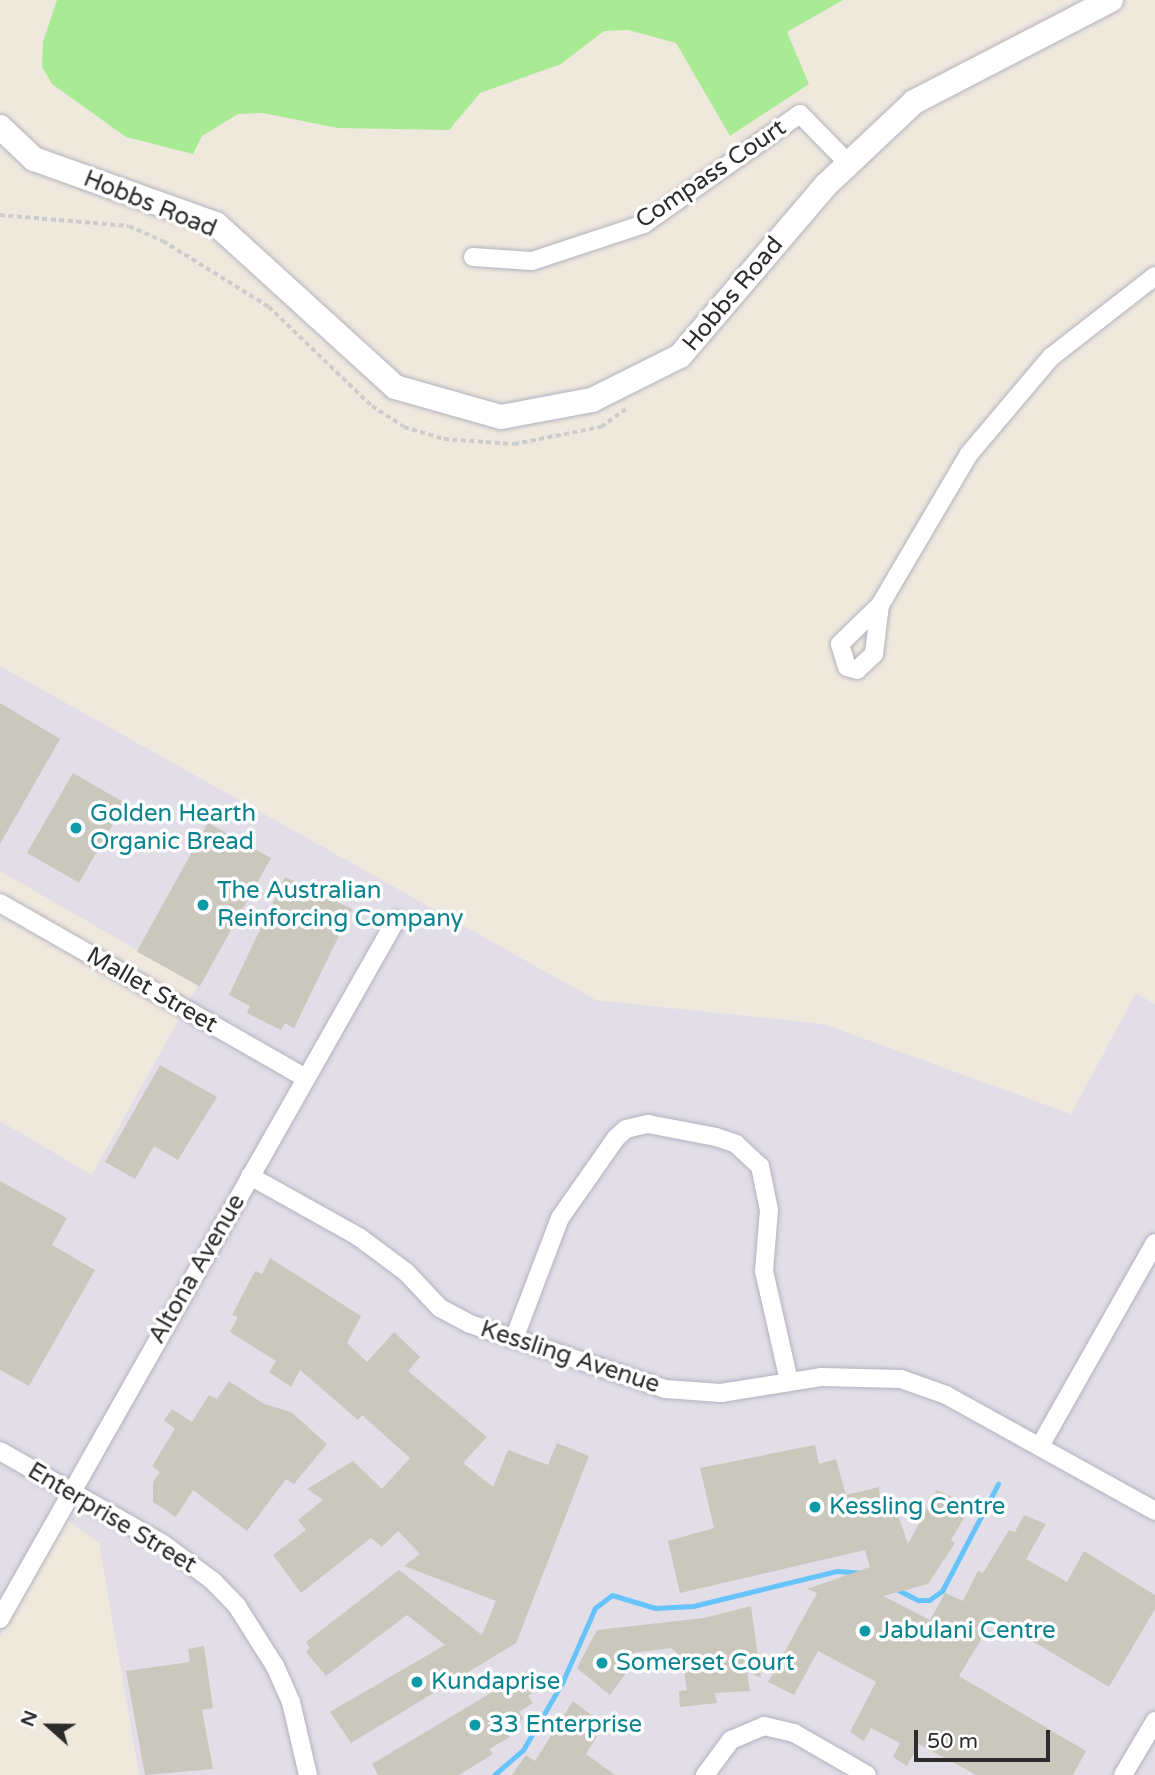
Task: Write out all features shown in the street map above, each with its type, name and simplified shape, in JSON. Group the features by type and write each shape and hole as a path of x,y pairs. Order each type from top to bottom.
{"street":[{"name":"Hobbs Road","path":"0,127 34,159 216,224 395,387 501,417 592,400 680,356 848,163 914,102 1111,0"},
{"name":"Compass Court","path":"473,257 532,261 643,224 800,114 848,163"},
{"path":"880,605 969,454 1052,356 1155,276"},
{"name":"Mallet Street","path":"0,903 304,1076"},
{"name":"Altona Avenue","path":"0,1619 304,1076 396,920"},
{"path":"514,1339 560,1218 616,1138 626,1129 648,1124 716,1137 736,1144 760,1166 769,1210 764,1271 789,1381"},
{"name":"Kessling Avenue","path":"250,1175 387,1257 440,1308 514,1339 665,1389 721,1393 789,1381 852,1376 901,1379 946,1395 1155,1511"},
{"path":"1040,1446 1155,1243"},
{"name":"Enterprise Street","path":"0,1451 163,1544 214,1581 237,1606 270,1656 291,1702 309,1775"},
{"path":"1124,1775 1155,1721"},
{"path":"705,1775 730,1740 764,1726 794,1733 867,1775"}],"path":[{"path":"0,215 129,226 163,241 269,307 372,406 404,427 444,439 514,444 601,427 629,407"}],"shaded area":[{"path":"0,666 596,1000 824,1024 1071,1114 1136,993 1155,1004 1155,1775 139,1775 99,1543 64,1518 0,1637 0,1121 92,1175 198,985 0,871"}],"green space":[{"path":"57,0 843,0 787,32 809,84 730,136 676,43 628,30 604,31 561,64 480,93 449,130 338,128 263,113 238,114 202,136 193,154 126,137 52,84 42,67 43,42"}],"building":[{"path":"0,703 60,739 0,844"},
{"name":"Golden Hearth Organic Bread","path":"73,773 125,803 79,883 27,853"},
{"name":"The Australian Reinforcing Company","path":"208,823 271,858 200,986 137,952"},
{"path":"285,877 352,909 294,1028 285,1023 281,1030 247,1013 250,1006 229,995"},
{"path":"160,1065 217,1097 178,1160 154,1146 135,1179 105,1162"},
{"path":"0,1181 67,1218 52,1245 95,1270 29,1386 0,1370"},
{"path":"270,1258 361,1316 347,1343 367,1362 394,1332 420,1357 408,1371 487,1437 463,1463 493,1487 508,1450 548,1465 557,1443 589,1456 516,1643 351,1743 330,1712 445,1645 407,1615 326,1676 306,1652 310,1648 306,1642 399,1570 482,1635 496,1601 404,1566 420,1554 398,1531 382,1547 371,1538 301,1593 273,1555 306,1530 298,1520 323,1500 307,1489 353,1461 382,1489 410,1458 362,1415 358,1420 300,1370 291,1387 269,1372 276,1361 230,1332 238,1317 232,1315 255,1271 262,1274"},
{"path":"229,1381 264,1404 291,1412 327,1444 294,1484 286,1479 247,1531 193,1490 176,1517 153,1502 153,1482 160,1472 152,1466 175,1429 164,1420 172,1409 192,1422 209,1395 217,1399"},
{"path":"815,1445 819,1464 836,1459 846,1495 879,1487 880,1502 895,1506 908,1544 937,1490 971,1506 951,1540 955,1543 928,1584 883,1596 930,1620 945,1593 963,1601 978,1571 983,1573 1009,1530 1015,1532 1024,1515 1046,1524 1026,1559 1067,1582 1084,1551 1155,1595 1155,1609 1109,1687 994,1618 959,1676 1086,1751 1073,1775 976,1775 919,1744 907,1766 893,1757 900,1743 871,1728 864,1741 850,1732 876,1682 818,1651 794,1695 768,1682 817,1593 807,1589 870,1567 865,1550 680,1593 668,1541 714,1528 700,1468"},
{"name":"Somerset Court","path":"751,1606 761,1678 747,1671 750,1691 715,1693 717,1703 680,1707 679,1691 687,1690 682,1658 671,1648 633,1653 621,1668 626,1673 610,1695 577,1668 597,1630 704,1618"},
{"path":"204,1646 213,1708 202,1710 213,1769 145,1775 126,1671 190,1662 188,1649"},
{"name":"33 Enterprise","path":"529,1670 538,1689 528,1696 533,1703 519,1712 523,1719 505,1731 510,1737 489,1749 493,1754 459,1775 378,1775 372,1764"},
{"path":"573,1701 604,1725 586,1754 615,1775 512,1775 526,1755 535,1761"}],"waterway":[{"path":"896,1589 918,1600 929,1600 942,1591 998,1484"},
{"path":"494,1775 523,1750 562,1683 595,1608 612,1595 655,1608 693,1606 837,1571 865,1573"}],"place":[{"name":"Golden Hearth Organic Bread","path":"76,828"},
{"name":"The Australian Reinforcing Company","path":"203,905"},
{"name":"Kessling Centre","path":"815,1507"},
{"name":"Jabulani Centre","path":"865,1631"},
{"name":"Somerset Court","path":"602,1663"},
{"name":"Kundaprise","path":"417,1682"},
{"name":"33 Enterprise","path":"475,1725"}]}
